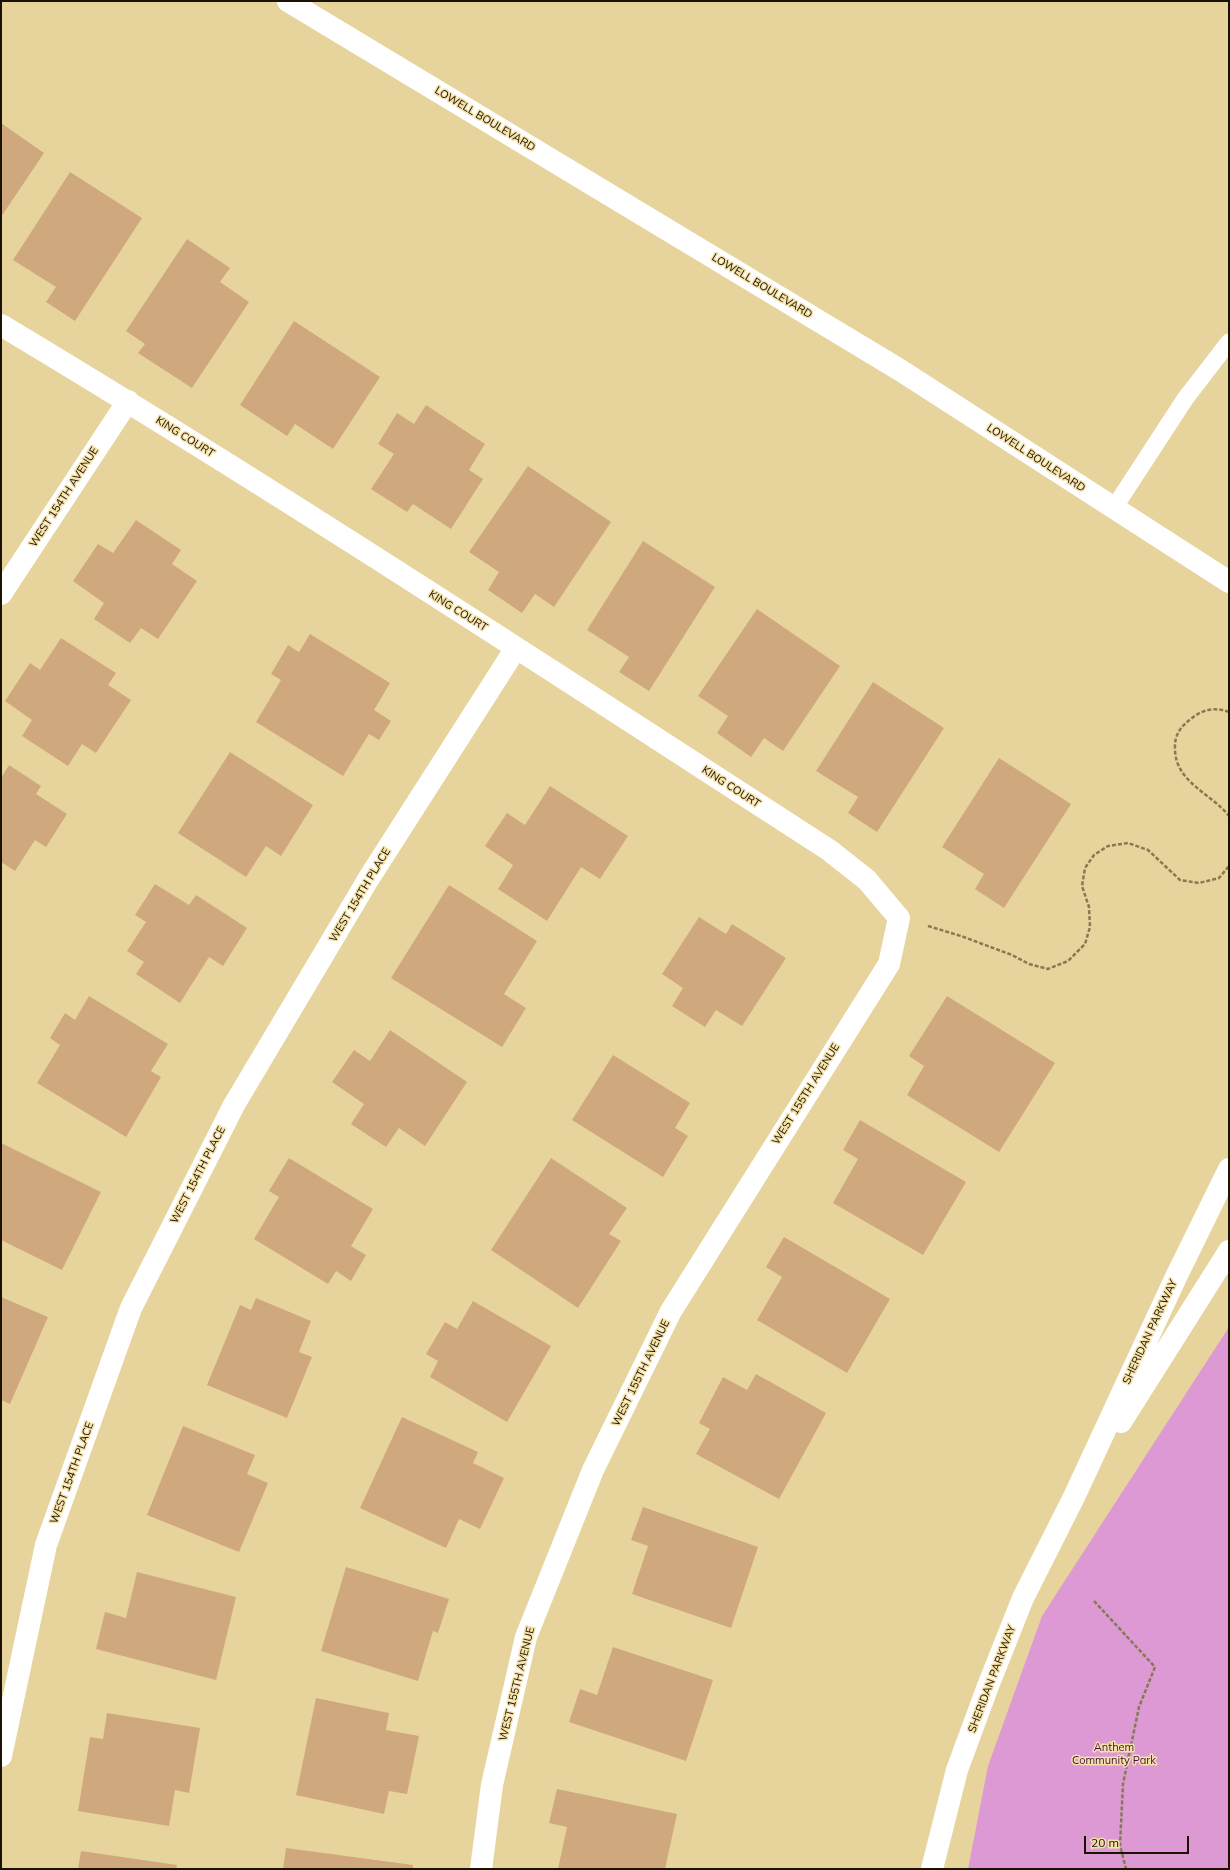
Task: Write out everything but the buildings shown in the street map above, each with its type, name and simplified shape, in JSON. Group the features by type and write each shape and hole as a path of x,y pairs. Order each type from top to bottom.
{"street":[{"name":"LOWELL BOULEVARD","path":"288,1 900,370 1229,582"},
{"name":"KING COURT","path":"1,325 128,401 516,648 829,850 867,880 899,918"},
{"name":"WEST 154TH AVENUE","path":"1,594 128,401"},
{"name":"WEST 154TH PLACE","path":"1,1756 46,1545 131,1308 234,1105 369,878 516,648"},
{"name":"WEST 155TH AVENUE","path":"481,1869 492,1786 526,1637 593,1470 671,1311 888,964 899,918"},
{"name":"SHERIDAN PARKWAY","path":"932,1869 958,1770 988,1686 1023,1598 1074,1497 1176,1277 1229,1169"},
{"name":"SHERIDAN PARKWAY","path":"1074,1497 1229,1251"}],"lane":[{"path":"1114,508 1185,399 1229,342"}],"path":[{"path":"1229,712 1218,708 1197,714 1183,724 1174,740 1175,757 1181,771 1195,787 1229,816"},
{"path":"899,918 961,936 1012,955 1029,964 1048,969 1068,962 1085,944 1090,927 1089,907 1082,886 1085,868 1094,855 1108,846 1128,843 1148,850 1180,880 1199,883 1219,878 1229,866"},
{"path":"1094,1601 1155,1667 1139,1707 1123,1784 1120,1845 1126,1869"}],"green space":[{"name":"Anthem Community Park","path":"1229,1327 1229,1869 968,1869 988,1766 1042,1616"}]}
